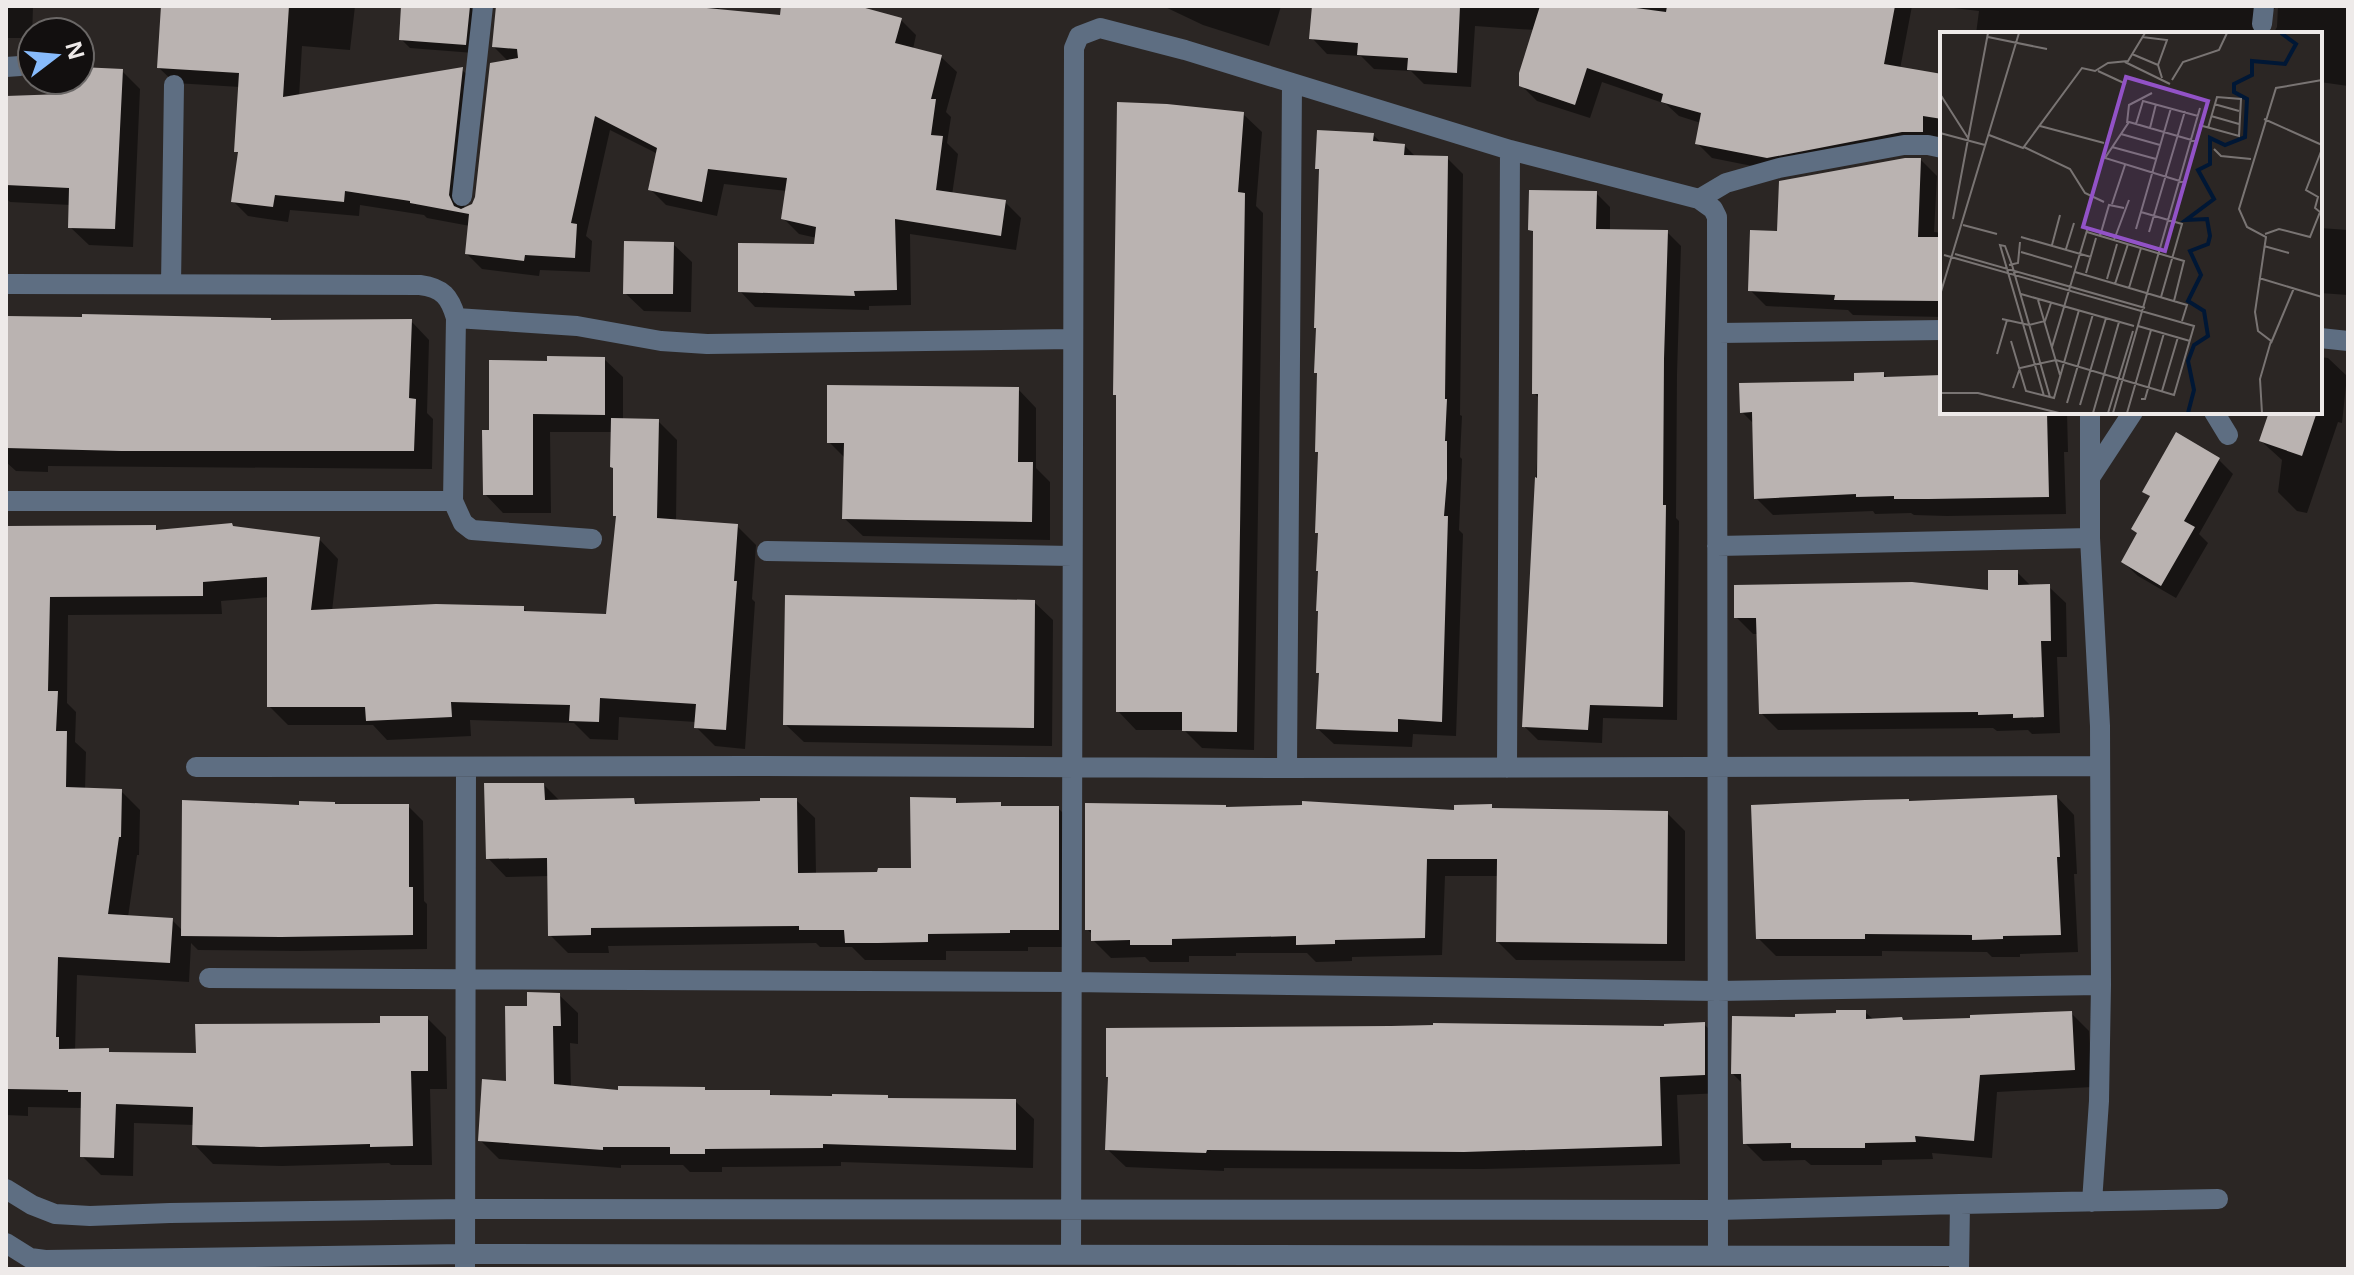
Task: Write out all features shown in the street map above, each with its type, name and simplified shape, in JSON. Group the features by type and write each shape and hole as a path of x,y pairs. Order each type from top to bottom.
{"street":[{"path":"462,196 483,6"},
{"path":"1071,1255 1074,48 1079,36 1100,28 1185,50 1510,150 1699,199 1713,209 1717,217 1718,333 1718,1255"},
{"path":"1287,768 1292,83"},
{"path":"171,284 174,85"},
{"path":"1699,199 1726,183 1779,168 1904,145 1940,148"},
{"path":"1507,768 1510,150"},
{"path":"6,284 428,286 444,293 451,301 456,318 453,501 463,523 472,530 592,539"},
{"path":"456,318 577,326 661,341 707,344 1073,339"},
{"path":"1718,333 1940,330"},
{"path":"2322,338 2348,341"},
{"path":"2090,414 2090,538 2100,726 2101,985 2099,1101 2092,1202"},
{"path":"2091,476 2132,414"},
{"path":"2215,414 2228,435"},
{"path":"6,501 453,501"},
{"path":"1717,546 2090,538"},
{"path":"767,551 1072,556"},
{"path":"196,767 2099,766"},
{"path":"465,1262 466,767"},
{"path":"209,978 1071,982 1717,991 2101,985"},
{"path":"6,1189 32,1205 55,1214 90,1216 466,1209 1717,1210 2218,1199"},
{"path":"6,1243 30,1258 45,1260 465,1262 1071,1255 1718,1255 1959,1263 1960,1204"}],"building":[{"path":"161,6 289,6 283,97 463,67 449,195 454,206 461,209 472,204 475,197 490,63 518,58 517,49 492,47 496,6 686,6 780,15 781,6 858,6 902,18 895,43 942,55 931,99 936,99 931,135 943,136 936,190 1006,200 1001,236 895,219 897,290 854,291 855,296 738,292 738,243 814,244 816,227 781,219 787,178 708,169 702,202 648,190 657,148 595,116 571,223 577,224 575,258 525,255 524,261 465,254 469,214 410,201 345,191 344,202 275,195 273,207 231,202 238,152 234,152 239,73 157,68"},
{"path":"401,6 470,6 466,45 399,40"},
{"path":"1312,6 1460,6 1457,73 1407,70 1408,58 1357,55 1358,43 1309,39"},
{"path":"1540,6 1621,6 1666,12 1667,6 1895,6 1884,64 1940,74 1940,119 1923,116 1923,132 1902,132 1767,158 1695,144 1701,113 1661,102 1663,94 1587,68 1575,105 1519,86 1519,73"},
{"path":"96,68 123,69 115,229 68,228 69,188 6,185 6,96 96,96"},
{"path":"1117,102 1244,112 1238,192 1245,193 1237,732 1182,731 1182,712 1116,712 1116,395 1113,395"},
{"path":"1317,130 1374,133 1373,141 1405,144 1404,155 1448,156 1447,479 1444,516 1448,516 1442,722 1398,719 1398,732 1316,729 1319,673 1316,673 1318,533 1315,533 1317,373 1314,373 1319,169 1315,169"},
{"path":"1905,158 1921,158 1918,237 1940,237 1939,301 1834,300 1835,295 1748,291 1750,230 1777,231 1779,181"},
{"path":"1529,190 1597,191 1596,229 1668,230 1664,359 1663,505 1666,505 1663,707 1590,705 1588,730 1522,727 1537,478 1538,394 1532,394 1533,231 1528,230"},
{"path":"624,241 674,242 673,294 623,294"},
{"path":"82,314 271,320 412,319 409,398 416,399 414,451 6,448 6,316 82,317"},
{"path":"547,356 605,357 605,415 533,414 533,495 483,495 482,430 489,430 489,360 547,361"},
{"path":"1884,372 1884,377 1940,375 1940,414 2047,414 2049,497 1894,499 1894,496 1856,497 1856,494 1754,499 1752,412 1740,413 1739,383 1854,381 1854,373"},
{"path":"827,385 1019,387 1018,462 1033,462 1032,522 842,519 844,443 827,443"},
{"path":"2268,414 2316,414 2302,456 2259,441"},
{"path":"611,418 659,419 657,518 738,524 726,730 694,728 696,704 600,698 599,722 569,721 570,705 451,702 452,717 366,721 365,707 267,707 267,577 203,582 203,596 50,597 48,691 58,691 56,731 67,731 66,787 122,789 121,837 108,914 173,918 170,963 58,957 56,1037 59,1037 59,1049 109,1048 109,1052 196,1053 195,1024 380,1023 380,1016 428,1016 428,1071 411,1071 413,1146 192,1145 193,1107 116,1104 114,1158 80,1157 81,1092 6,1089 6,526 156,525 156,530 232,523 233,526 320,537 311,610 436,604 524,606 524,611 606,614 616,516 613,516 613,468 610,467"},
{"path":"2176,432 2220,458 2184,521 2195,527 2161,586 2121,562 2137,533 2131,529 2150,496 2142,492"},
{"path":"1988,570 2018,570 2018,585 2050,584 2051,641 2041,641 2044,717 2013,718 2013,714 1978,715 1978,712 1759,714 1756,618 1734,618 1734,585 1912,582 1988,590"},
{"path":"785,595 1035,600 1034,728 783,725"},
{"path":"484,783 544,783 545,800 634,798 635,804 797,798 798,873 877,872 878,868 911,868 910,797 956,798 956,803 1001,802 1001,806 1059,806 1059,930 928,934 928,942 878,943 845,943 844,930 799,930 799,926 591,928 591,935 548,936 547,858 486,859"},
{"path":"2057,795 2061,935 1972,940 1972,935 1865,934 1865,939 1756,939 1751,805"},
{"path":"182,800 299,805 299,801 409,804 409,887 413,887 413,935 181,936"},
{"path":"1302,801 1454,810 1454,805 1492,804 1492,808 1668,811 1667,944 1496,942 1497,859 1427,859 1425,938 1335,940 1335,944 1296,945 1296,936 1172,939 1172,945 1130,945 1130,940 1091,941 1091,930 1085,930 1085,803 1226,807 1302,805"},
{"path":"527,992 560,993 561,1026 553,1026 554,1084 618,1090 618,1086 770,1090 770,1095 1016,1099 1016,1150 823,1144 823,1148 705,1149 705,1154 670,1154 670,1147 603,1147 603,1150 478,1141 482,1079 506,1081 505,1006 527,1006"},
{"path":"1836,1010 1866,1010 1866,1019 1902,1017 1903,1020 2072,1011 2075,1070 1980,1075 1974,1141 1915,1136 1916,1142 1865,1143 1865,1148 1791,1148 1791,1143 1743,1144 1741,1074 1731,1074 1732,1016 1795,1017 1795,1014 1836,1013"},
{"path":"1705,1022 1705,1075 1660,1077 1662,1146 1464,1152 1207,1150 1206,1153 1105,1150 1108,1077 1106,1028 1433,1023 1664,1026"}]}
